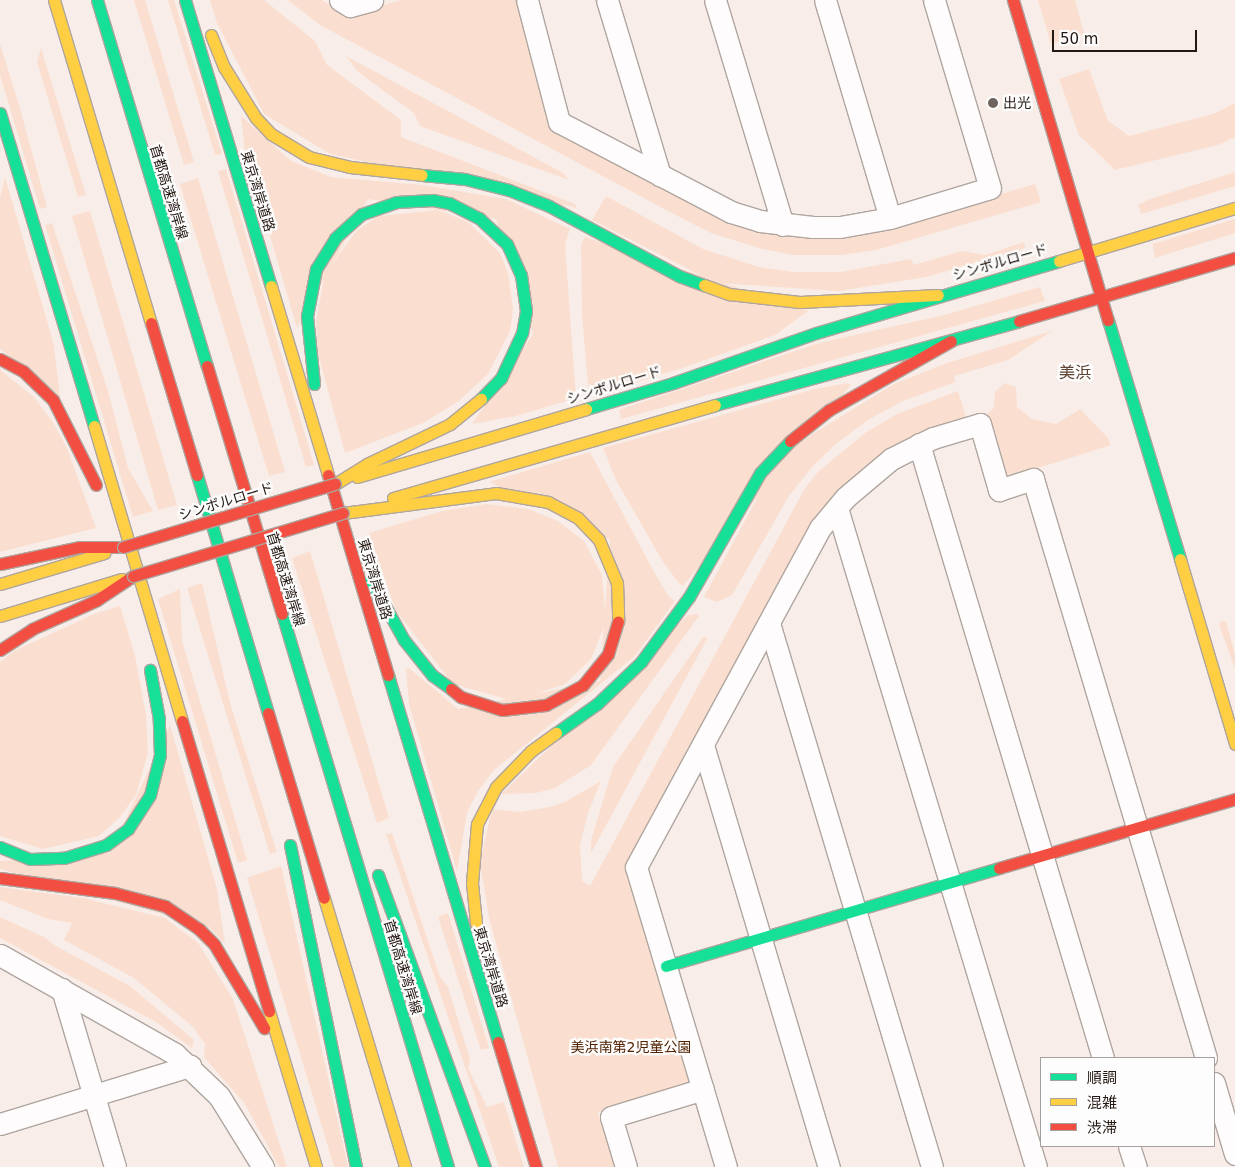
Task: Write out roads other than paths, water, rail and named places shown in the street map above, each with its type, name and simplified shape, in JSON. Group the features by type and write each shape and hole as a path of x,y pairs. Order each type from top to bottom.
{"main road":[{"path":"54,0 262,698 405,1167"},
{"name":"首都高速湾岸線","path":"97,0 448,1167"},
{"name":"東京湾岸道路","path":"185,0 536,1167"},
{"path":"195,0 224,67 256,118 271,134 309,157 350,167 465,179 509,190 548,206 679,276 729,294 800,302 938,295"},
{"path":"1013,0 1235,744"},
{"path":"0,113 316,1167"},
{"path":"318,443 307,316 310,290 325,251 362,214 389,204 416,199 449,203 480,218 507,244 515,259 526,310 514,357 501,378 470,410 436,432 367,464 335,484"},
{"name":"シンボルロード","path":"0,584 616,400 938,295 1088,253 1235,208"},
{"path":"0,616 625,429 1102,299 1235,258"},
{"path":"484,997 471,863 477,824 496,787 524,758 597,704 641,662 689,597 760,473 781,448 829,410 951,341"},
{"path":"0,359 23,371 53,400 75,438 93,482 119,510"},
{"path":"343,513 488,494 514,494 563,509 578,518 599,540 614,570 619,597 618,626 608,654 592,676 565,697 546,705 513,711 475,703 432,675 404,640 382,595 350,549"},
{"path":"0,564 80,547 123,547"},
{"path":"0,650 32,629 97,600 132,576"},
{"path":"0,847 30,859 64,858 106,845 128,829 150,795 160,755 159,719 147,652 147,604"},
{"path":"262,698 282,805"},
{"path":"311,714 357,819"},
{"path":"666,966 1137,826 1235,799"},
{"path":"288,834 356,1167"},
{"path":"374,865 485,1167"},
{"path":"0,878 143,899 182,917 214,944 250,1008 281,1051"}],"street":[{"path":"340,0 350,6 372,0"},
{"path":"527,0 559,122 731,212 783,225 840,227 890,218 990,188 934,0"},
{"path":"607,0 660,176"},
{"path":"716,0 783,225"},
{"path":"825,0 890,218"},
{"path":"726,1167 636,867 820,528 869,476 919,444 980,424 999,490 1033,479 1206,1057"},
{"path":"919,444 1103,1057"},
{"path":"837,508 948,882 1036,1167"},
{"path":"769,622 932,1167"},
{"path":"703,745 829,1167"},
{"path":"0,955 175,1054 190,1066 233,1114 263,1167"},
{"path":"62,989 115,1167"},
{"path":"0,1124 190,1066"},
{"path":"1215,1086 1235,1154"},
{"path":"626,1167 611,1117 703,1089"},
{"path":"1129,1147 1136,1167"}],"place":[{"name":"出光","path":"993,103"}],"district":[{"name":"美浜","path":"1075,373"}],"park label":[{"name":"美浜南第2児童公園","path":"631,1047"}]}
